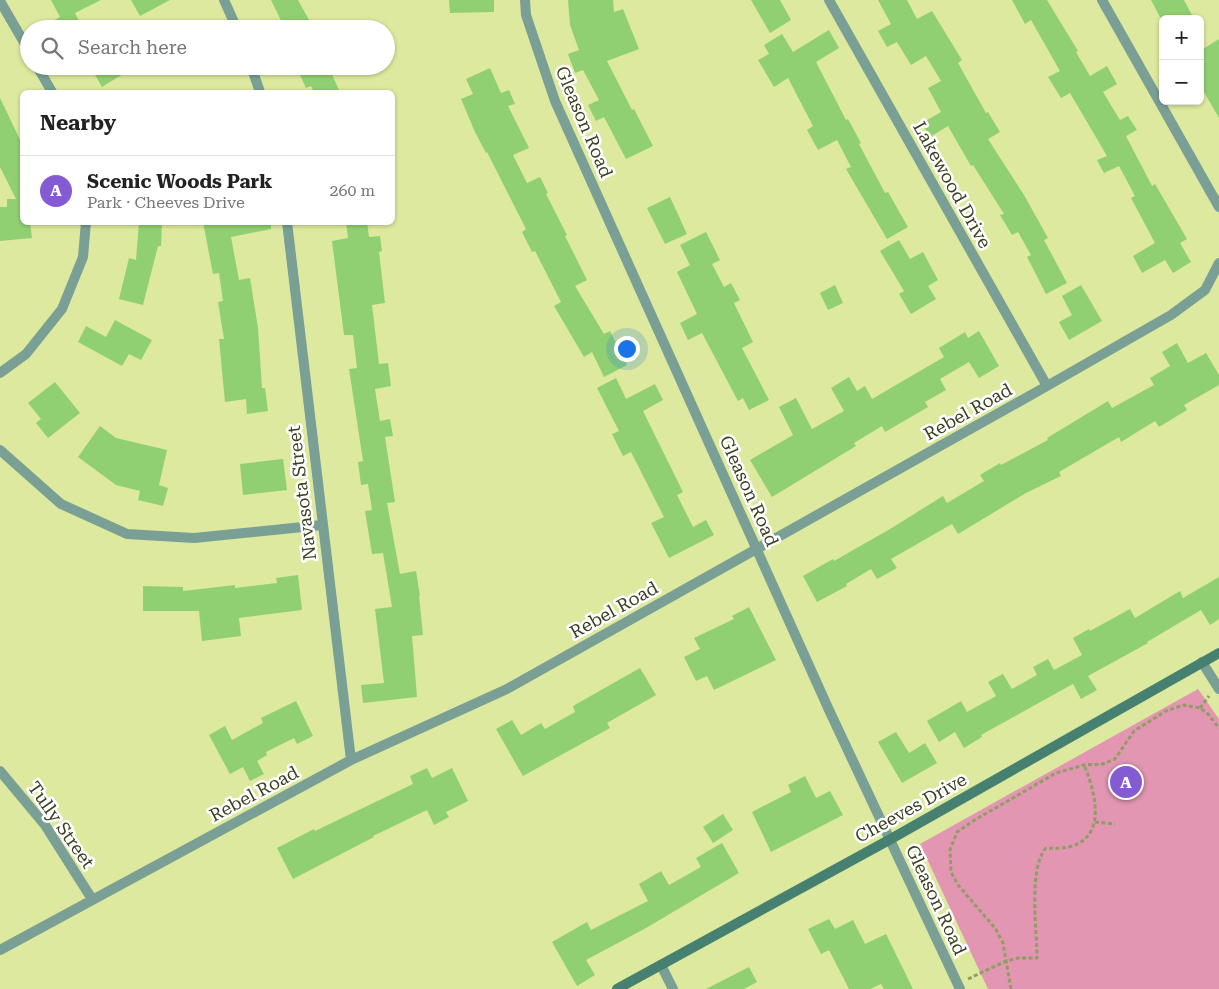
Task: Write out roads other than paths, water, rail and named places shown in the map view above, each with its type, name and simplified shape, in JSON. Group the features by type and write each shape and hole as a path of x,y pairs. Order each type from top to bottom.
{"street":[{"path":"224,0 233,20"},
{"name":"Gleason Road","path":"525,0 526,15 555,101 889,840 958,986"},
{"name":"Lakewood Drive","path":"829,0 1047,386"},
{"path":"1102,0 1219,207"},
{"path":"0,1 20,35"},
{"path":"42,75 51,90"},
{"path":"254,75 259,90"},
{"path":"0,373 26,354 62,309 83,257 86,225"},
{"name":"Navasota Street","path":"287,225 351,760"},
{"name":"Rebel Road","path":"0,950 351,760 507,689 1047,386 1171,315 1205,290 1219,263"},
{"path":"0,450 61,504 127,534 194,538 322,525"},
{"name":"Cheeves Drive","path":"617,989 889,840 1219,653"},
{"path":"1202,662 1219,689"},
{"name":"Tully Street","path":"0,772 45,825 92,899"},
{"path":"661,965 673,989"}],"place":[{"name":"Scenic Woods Park","path":"1126,782"}]}
